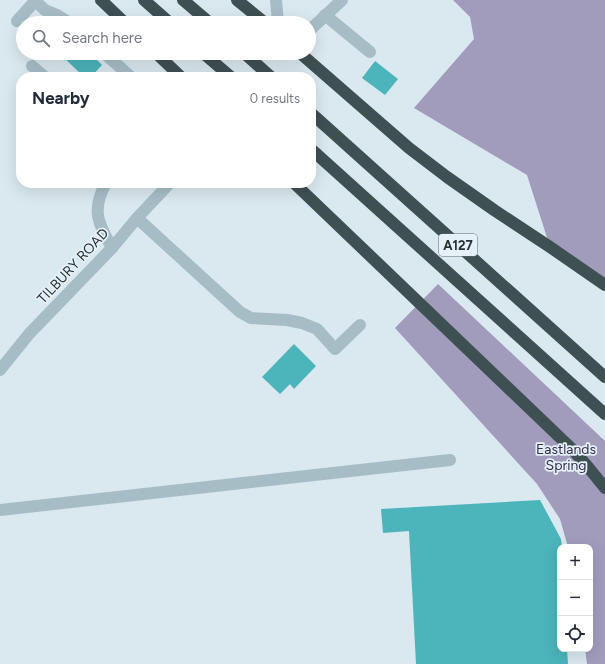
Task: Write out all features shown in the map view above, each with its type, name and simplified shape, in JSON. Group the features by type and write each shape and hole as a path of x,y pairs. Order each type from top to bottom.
{"highway":[{"path":"101,0 118,16"},
{"path":"144,0 162,16"},
{"path":"183,0 202,16"},
{"path":"237,0 256,16"},
{"path":"164,60 177,72"},
{"path":"211,60 224,72"},
{"path":"252,60 265,72"},
{"path":"308,60 409,148 494,210 605,285"},
{"name":"A127","path":"316,117 605,377"},
{"name":"A127","path":"316,154 605,414"},
{"path":"299,188 573,450 605,488"}],"street":[{"path":"20,16 34,0 45,10 60,16"},
{"path":"276,0 277,16"},
{"path":"316,24 342,0"},
{"path":"325,15 370,52"},
{"path":"110,60 120,72"},
{"path":"32,66 39,72"},
{"path":"103,188 98,198 97,211 102,231 112,248"},
{"name":"TILBURY ROAD","path":"0,370 29,334 112,248 137,218 165,188"},
{"path":"137,218 240,312 251,318 287,320 316,328 335,349 360,325"},
{"path":"0,510 450,460"}],"green space":[{"path":"453,0 605,0 605,285 550,247 527,175 414,108 474,39 470,17"},
{"name":"Eastlands Spring","path":"438,284 605,441 605,664 587,664 585,652 593,652 593,544 567,544 560,519 537,484 395,328"}],"building":[{"path":"66,60 97,60 102,65 96,72 79,72"},
{"path":"375,61 398,79 385,95 362,78"},
{"path":"294,344 316,366 294,389 290,384 280,394 262,377"},
{"path":"540,500 561,539 562,544 557,544 557,652 567,652 568,664 416,664 409,531 383,533 381,509"}]}
